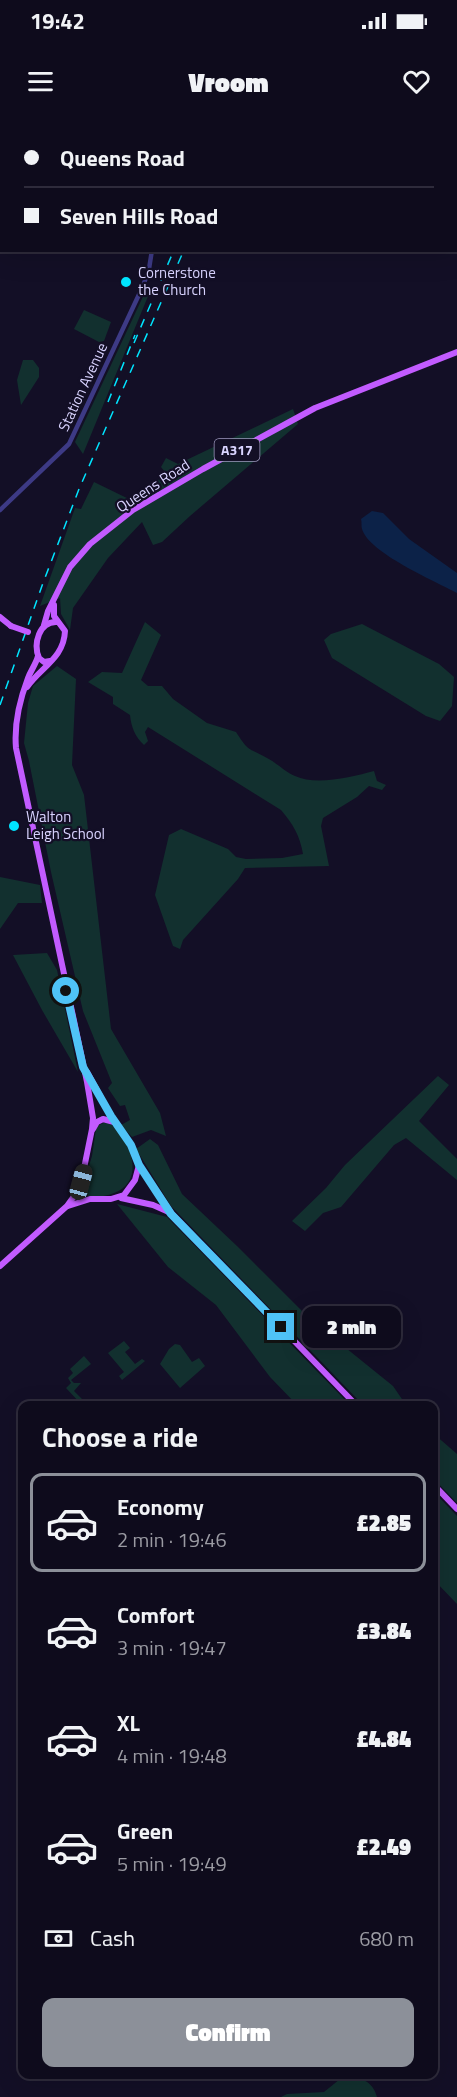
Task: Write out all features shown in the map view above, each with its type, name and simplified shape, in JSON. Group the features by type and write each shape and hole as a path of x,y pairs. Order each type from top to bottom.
{"main road":[{"name":"Queens Road","path":"43,628 64,576 85,548 143,505 203,468 315,408 457,352"},
{"path":"25,690 59,653 64,644 65,631 53,613 54,599"},
{"path":"0,617 11,626 29,632 43,628 50,622 57,622"},
{"path":"36,645 43,628"},
{"path":"0,1266 67,1206 80,1188 93,1118 17,755 15,731 25,690 38,656 36,645 29,632"},
{"path":"38,656 44,662 50,661"},
{"path":"83,1067 131,1145 139,1165 171,1214 352,1401"},
{"path":"88,1090 96,1089"},
{"path":"92,1129 97,1122 103,1119 116,1124"},
{"path":"118,1198 131,1188 139,1165"},
{"path":"80,1188 83,1194 90,1199"},
{"path":"67,1206 90,1199 124,1198 153,1205 171,1214"},
{"path":"438,1489 457,1509"}],"street":[{"name":"Station Avenue","path":"0,510 69,444 143,286 152,252"}],"green space":[{"path":"147,288 151,289 83,454 75,442"},
{"path":"84,310 111,322 104,341 99,342 74,329"},
{"path":"23,360 33,360 39,368 39,377 21,405 17,380"},
{"path":"293,409 298,424 162,542 153,545 142,522 108,558 73,608 70,630 61,614 60,598 40,606 75,508 81,509 94,482 133,501 163,476 165,472 161,467 166,458 178,464"},
{"path":"145,622 161,635 141,680 148,686 162,686 173,699 207,723 236,732 249,748 295,776 323,780 345,778 374,771 377,781 386,785 382,790 369,786 357,797 323,818 321,826 329,866 245,868 238,879 183,940 180,949 173,946 155,895 169,835 181,829 228,849 236,857 246,859 282,858 303,854 295,830 281,810 148,727 145,732 148,741 144,745 134,731 130,715 113,704 113,697 88,682 102,672 122,673"},
{"path":"362,624 439,664 454,677 452,706 440,721 426,716 332,658 324,640 331,634"},
{"path":"57,666 76,679 72,765 84,795 111,1029 160,1113 166,1136 151,1130 132,1137 121,1125 130,1120 125,1105 120,1106 108,1088 112,1083 83,1011 24,743 28,703 33,686"},
{"path":"0,877 40,885 42,903 18,903 0,929"},
{"path":"47,953 57,970 78,1072 13,955"},
{"path":"438,1076 449,1085 419,1121 457,1159 457,1180 406,1138 394,1145 341,1207 323,1213 305,1231 292,1221 326,1188 345,1165"},
{"path":"106,1122 115,1128 125,1142 133,1165 132,1175 122,1189 113,1194 89,1197 82,1188 92,1156 96,1129"},
{"path":"150,1139 158,1145 182,1194 310,1319 393,1386 403,1401 359,1401 171,1206 136,1149"},
{"path":"117,1204 167,1217 346,1401 293,1401 270,1377 216,1305 168,1267"},
{"path":"124,1341 130,1348 125,1352 135,1364 142,1359 145,1361 122,1380 119,1376 124,1372 108,1353"},
{"path":"175,1344 180,1345 192,1362 199,1358 205,1366 180,1388 160,1364"},
{"path":"84,1356 91,1364 71,1380 74,1383 81,1383 74,1391 84,1401 78,1401 66,1388 71,1383 68,1378 73,1373 70,1369"},
{"path":"438,1437 457,1454 457,1503 438,1483"},
{"path":"438,1496 457,1516 457,1604 438,1584 440,1575 438,1572"},
{"path":"340,2079 360,2079 372,2087 377,2097 281,2097 287,2094 324,2092"}],"water":[{"path":"372,511 383,513 409,539 457,573 457,593 389,557 367,538 361,519"}],"railway":[{"path":"134,343 173,252"},
{"path":"0,705 79,489 183,252"},
{"path":"108,402 135,335"}],"place":[{"name":"Cornerstone the Church","path":"126,282"},
{"name":"Walton Leigh School","path":"14,826"}],"route":[{"path":"66,991 83,1067 111,1116 131,1145 139,1165 171,1214 281,1327"}]}
